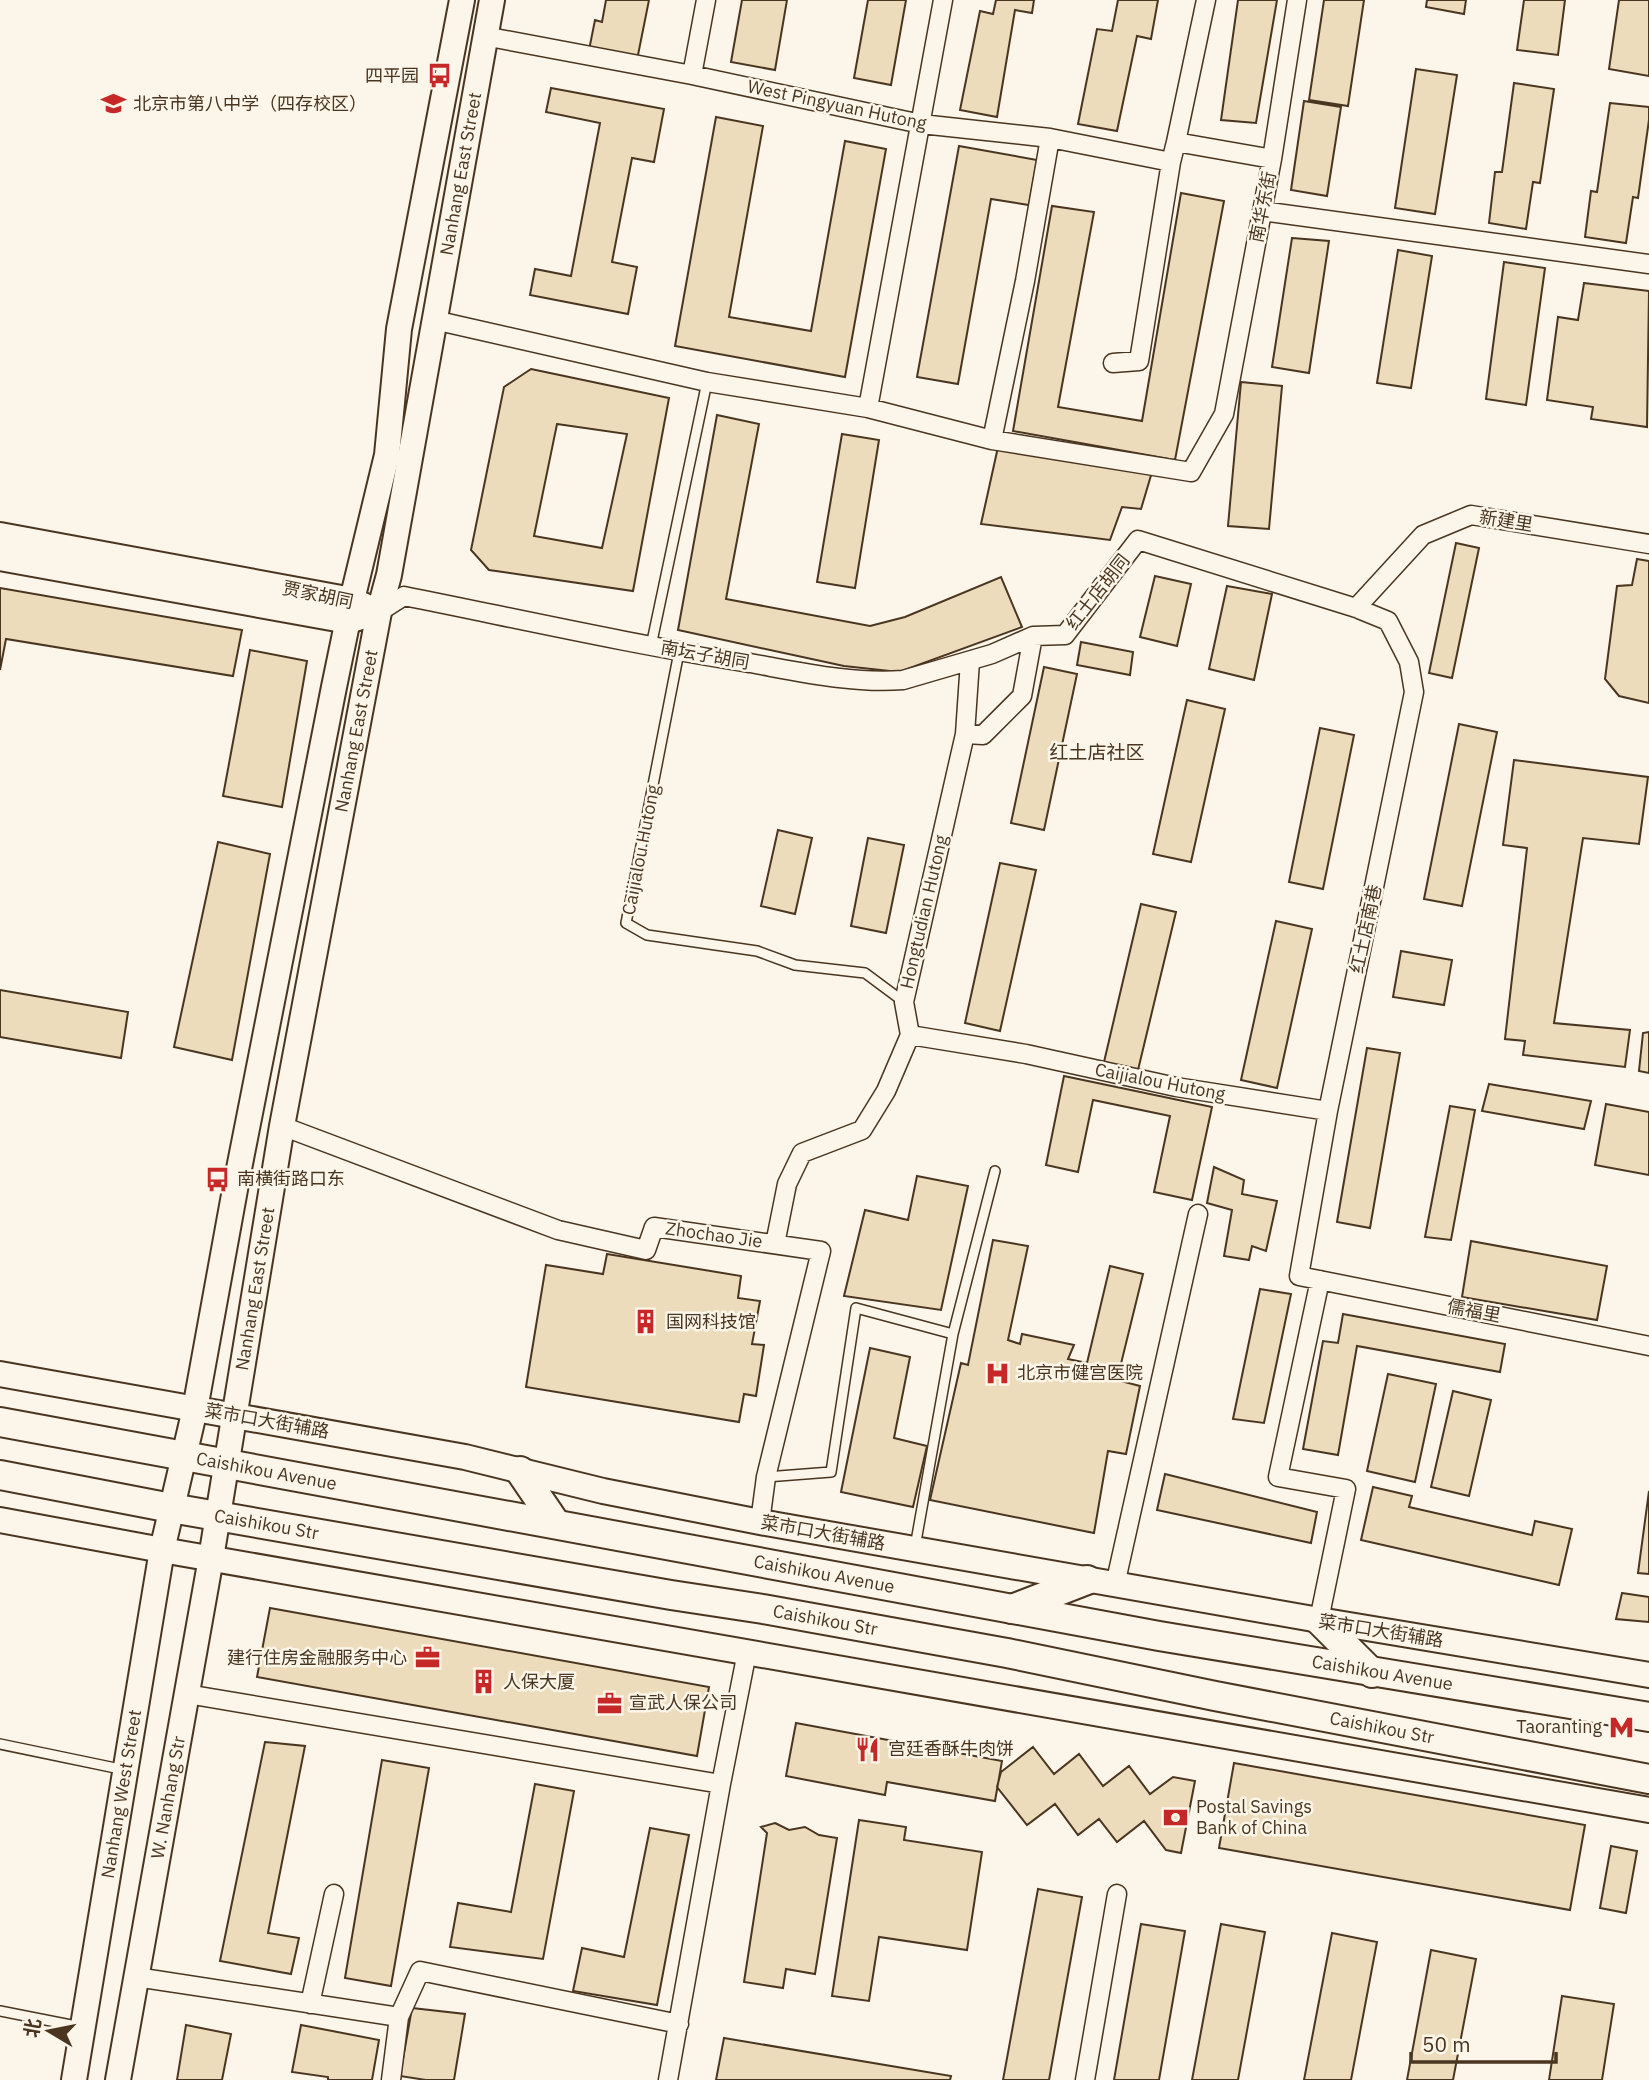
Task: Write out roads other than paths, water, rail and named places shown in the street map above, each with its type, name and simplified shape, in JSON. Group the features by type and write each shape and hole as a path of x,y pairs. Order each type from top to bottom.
{"main road":[{"name":"Nanhang East Street","path":"171,1507 195,1409 236,1184 350,611 387,455 399,329 462,0"},
{"name":"Nanhang East Street","path":"217,1515 282,1126 379,611 389,576 492,0"},
{"name":"贾家胡同","path":"0,535 350,611"},
{"name":"贾家胡同","path":"0,558 350,611 379,611"},
{"name":"菜市口大街辅路","path":"0,1374 465,1457 603,1491 760,1522 1649,1675"},
{"name":"Caishikou Avenue","path":"0,1422 1012,1609 1372,1673 1649,1717"},
{"path":"520,1471 556,1524"},
{"name":"Caishikou Str","path":"0,1475 1007,1653 1649,1779"},
{"name":"Nanhang West Street","path":"74,2080 171,1507"},
{"name":"W. Nanhang Str","path":"118,2080 217,1515"},
{"path":"0,1520 1649,1810"},
{"path":"1012,1609 1087,1580"},
{"path":"1319,1620 1372,1673"}],"street":[{"path":"692,75 706,0"},
{"path":"868,408 943,0"},
{"path":"1113,363 1139,361 1171,162 1206,0"},
{"name":"南华东街","path":"992,440 1191,471 1224,414 1272,159 1297,0"},
{"name":"West Pingyuan Hutong","path":"484,36 692,75 921,124 1050,138 1171,162"},
{"path":"434,320 707,383 868,408 992,440 1025,281 1050,138"},
{"path":"1177,142 1272,159"},
{"path":"1262,211 1649,264"},
{"name":"新建里","path":"1356,608 1423,535 1471,515 1649,544"},
{"name":"红土店胡同","path":"1033,636 1065,635 1138,540 1356,608"},
{"name":"南坛子胡同","path":"379,611 404,596 680,652 824,676 889,681 903,680 970,661 1033,636"},
{"name":"红土店南巷","path":"1299,1276 1328,1111 1414,692 1409,662 1388,621 1356,608"},
{"path":"970,661 965,734 983,735 1022,696 1033,636"},
{"name":"Hongtudian Hutong","path":"910,1035 904,1002 965,734"},
{"path":"775,1244 788,1184 802,1153 862,1130 886,1091 910,1035"},
{"name":"Caijialou Hutong","path":"910,1035 1026,1054 1176,1087 1328,1111"},
{"name":"Zhochao Jie","path":"282,1126 558,1230 646,1250 654,1227 821,1251 766,1477 760,1522"},
{"path":"1115,1585 1198,1214"},
{"name":"儒福里","path":"1299,1276 1649,1346"},
{"path":"1319,1620 1346,1489 1278,1477 1320,1280"},
{"path":"668,2080 747,1652"},
{"path":"187,1694 721,1784"},
{"path":"310,2004 334,1894"},
{"path":"1085,2080 1118,1894"},
{"path":"393,2077 399,2017 420,1971 679,2024"},
{"path":"136,1977 399,2017"}],"lane":[{"path":"651,646 707,383"},
{"name":"Caijialou Hutong","path":"680,652 626,923 647,935 757,951 795,965 865,973 904,1002"},
{"path":"915,1549 953,1334 995,1171"},
{"path":"766,1477 831,1472 856,1308 953,1334"},
{"path":"0,1744 126,1770"},
{"path":"0,2011 83,2027"}],"place":[{"name":"四平园","path":"439,76"},
{"name":"北京市第八中学（四存校区）","path":"113,104"},
{"name":"南横街路口东","path":"217,1179"},
{"name":"国网科技馆","path":"646,1322"},
{"name":"北京市健宫医院","path":"997,1373"},
{"name":"建行住房金融服务中心","path":"427,1658"},
{"name":"人保大厦","path":"483,1682"},
{"name":"宣武人保公司","path":"609,1703"},
{"name":"Taoranting","path":"1622,1727"},
{"name":"宫廷香酥牛肉饼","path":"868,1749"},
{"name":"Postal Savings Bank of China","path":"1176,1817"}],"district":[{"name":"红土店社区","path":"1097,752"}]}
